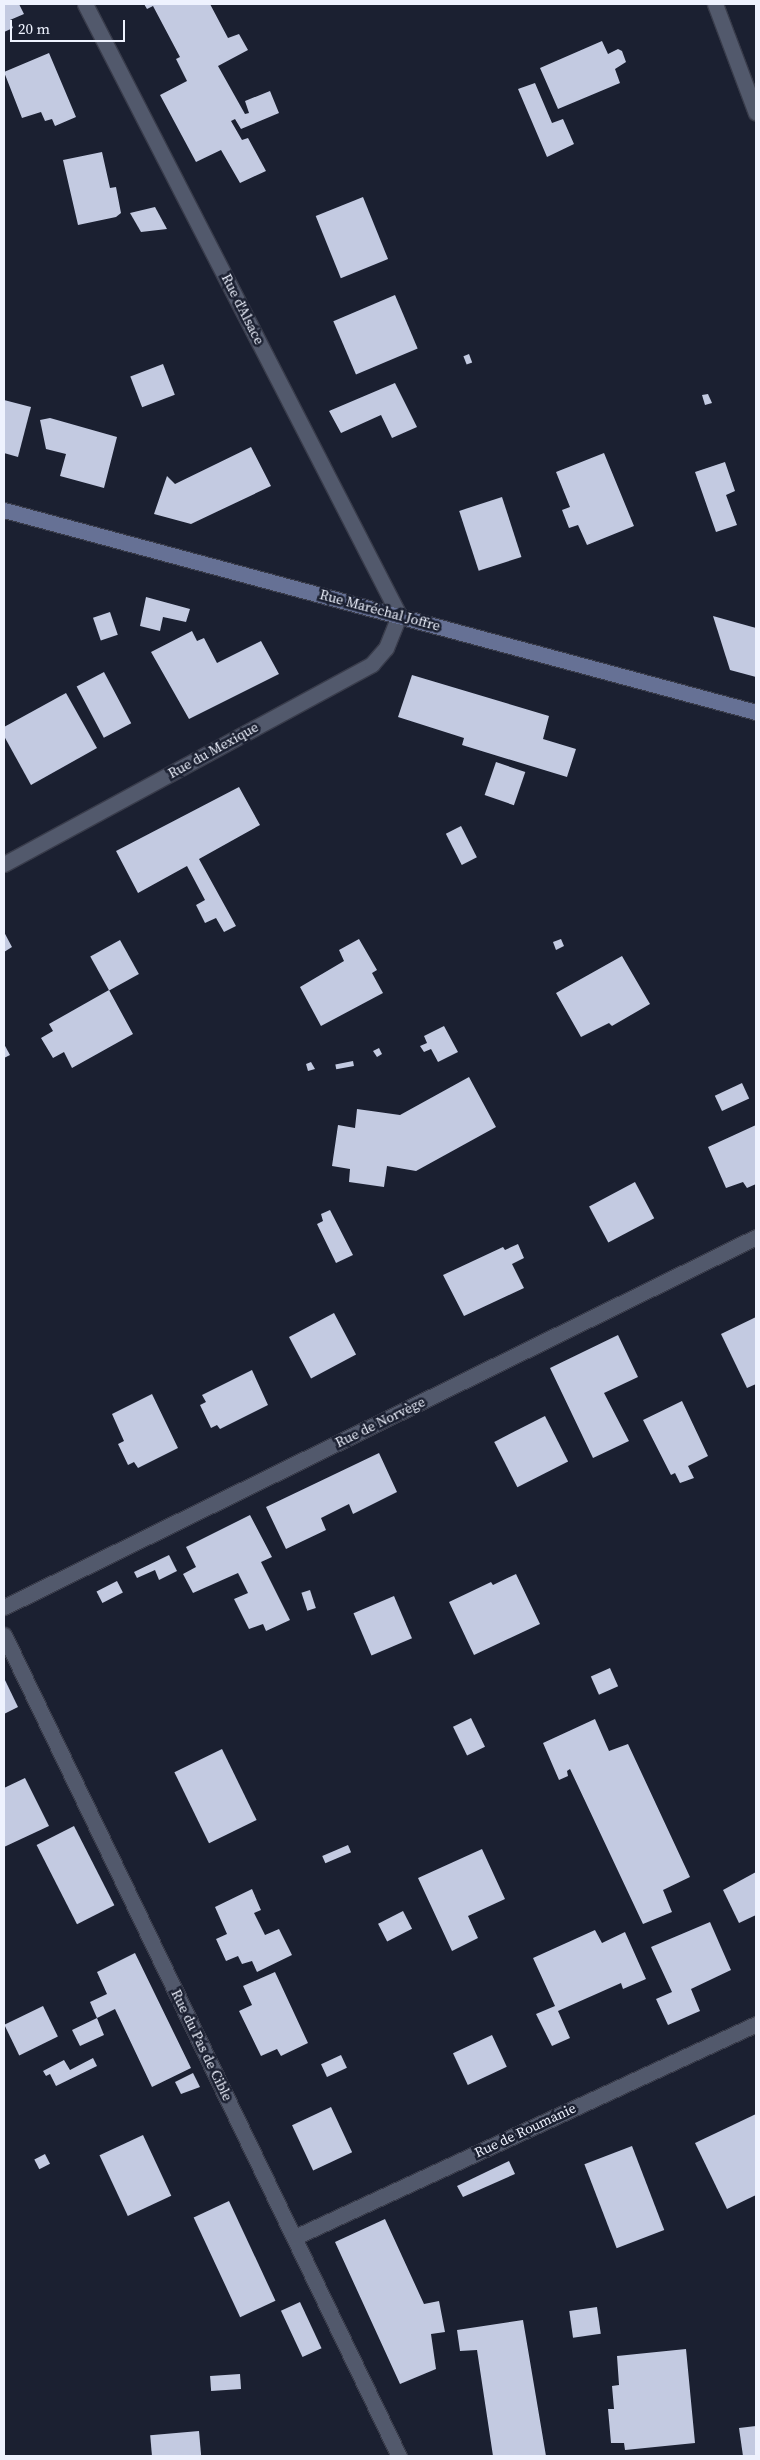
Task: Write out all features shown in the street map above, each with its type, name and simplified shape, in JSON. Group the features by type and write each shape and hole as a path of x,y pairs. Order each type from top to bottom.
{"main road":[{"name":"Rue Maréchal Joffre","path":"4,510 399,614 756,712"}],"street":[{"name":"Rue d'Alsace","path":"85,4 399,614"},
{"path":"715,4 756,113"},
{"name":"Rue du Mexique","path":"4,864 372,664 386,648 399,614"},
{"name":"Rue de Norvège","path":"4,1607 756,1237"},
{"name":"Rue du Pas de Cible","path":"4,1635 399,2456"},
{"name":"Rue de Roumanie","path":"295,2237 756,2024"}],"building":[{"path":"4,4 19,4 24,14 10,20 13,28 4,32"},
{"path":"144,4 210,4 228,38 239,34 248,50 218,66 245,114 249,113 245,101 270,91 279,113 241,129 235,119 231,121 242,140 248,138 266,171 240,183 221,150 196,162 160,95 187,81 176,59 180,57 153,6 147,9"},
{"path":"602,41 608,54 618,49 622,51 626,62 615,69 620,83 558,109 540,68"},
{"path":"49,53 76,117 55,126 52,119 45,121 41,112 22,118 4,72"},
{"path":"535,83 552,123 563,119 574,144 547,157 518,89"},
{"path":"102,152 110,188 116,187 121,213 116,217 78,225 63,160"},
{"path":"363,197 388,259 341,278 316,216"},
{"path":"155,207 167,229 141,232 130,213"},
{"path":"395,295 418,348 356,375 333,321"},
{"path":"469,354 472,362 467,365 463,356"},
{"path":"163,364 175,395 142,407 130,377"},
{"path":"395,383 417,427 392,438 381,415 341,433 329,411"},
{"path":"708,394 712,403 705,405 702,395"},
{"path":"4,400 31,407 18,457 4,453"},
{"path":"50,418 117,437 104,488 60,476 66,454 46,449 40,420"},
{"path":"251,447 271,486 191,524 154,514 167,476 175,484"},
{"path":"604,453 634,526 587,545 578,525 569,528 562,510 570,507 556,472"},
{"path":"725,462 735,491 726,495 737,525 716,532 695,472"},
{"path":"502,497 521,557 479,571 459,511"},
{"path":"146,597 190,609 186,622 163,617 160,631 140,626"},
{"path":"110,612 118,635 101,641 93,618"},
{"path":"713,616 756,628 756,677 730,670"},
{"path":"192,631 197,641 204,638 217,663 261,641 279,674 189,719 151,652"},
{"path":"104,672 131,723 104,738 77,687"},
{"path":"412,675 549,716 543,739 576,749 567,777 462,745 464,738 398,717"},
{"path":"66,693 97,748 31,785 4,736 4,727"},
{"path":"496,762 525,772 514,805 485,795"},
{"path":"239,787 260,825 199,859 236,926 224,932 216,918 205,923 196,905 205,900 187,866 138,893 116,851"},
{"path":"461,826 477,857 462,865 446,834"},
{"path":"4,932 12,947 4,952"},
{"path":"359,939 377,970 372,973 383,993 321,1026 300,987 344,961 339,950"},
{"path":"561,939 564,946 556,950 553,942"},
{"path":"120,940 139,974 109,991 90,956"},
{"path":"622,956 650,1004 612,1026 609,1023 581,1037 556,993"},
{"path":"109,990 133,1034 72,1068 64,1052 53,1058 41,1038 53,1031 49,1024"},
{"path":"444,1026 458,1052 438,1062 431,1049 424,1052 420,1046 427,1043 424,1036"},
{"path":"4,1044 10,1055 4,1058"},
{"path":"379,1048 382,1054 377,1057 373,1051"},
{"path":"353,1061 354,1066 336,1069 335,1064"},
{"path":"311,1062 315,1069 308,1071 306,1064"},
{"path":"469,1077 496,1127 416,1171 387,1166 384,1187 349,1182 350,1169 332,1166 338,1125 355,1128 357,1109 400,1115"},
{"path":"742,1083 749,1098 722,1111 715,1096"},
{"path":"756,1125 756,1184 747,1188 743,1182 726,1188 708,1147"},
{"path":"635,1182 654,1218 608,1243 589,1206"},
{"path":"330,1210 353,1255 336,1263 317,1224 323,1221 321,1214"},
{"path":"518,1244 524,1258 512,1264 524,1288 464,1316 443,1275 503,1247 505,1250"},
{"path":"334,1313 356,1354 311,1378 289,1337"},
{"path":"756,1317 756,1384 747,1388 721,1334"},
{"path":"618,1335 638,1377 604,1393 629,1441 593,1458 550,1368"},
{"path":"252,1370 268,1405 220,1429 217,1425 211,1428 200,1405 206,1402 202,1395"},
{"path":"152,1394 178,1448 138,1468 134,1462 128,1465 118,1444 124,1441 112,1414"},
{"path":"682,1401 708,1456 688,1466 694,1478 680,1483 675,1473 671,1475 643,1420"},
{"path":"545,1416 568,1461 517,1487 494,1442"},
{"path":"379,1453 397,1492 353,1514 349,1504 321,1518 326,1530 286,1549 266,1507"},
{"path":"250,1515 272,1557 261,1562 290,1620 266,1631 263,1624 249,1629 234,1599 248,1593 238,1573 193,1593 183,1574 196,1567 186,1547"},
{"path":"169,1555 177,1571 159,1580 155,1570 137,1578 134,1572"},
{"path":"516,1574 540,1624 474,1655 449,1602 491,1582 493,1585"},
{"path":"117,1581 123,1593 102,1603 97,1591"},
{"path":"310,1590 316,1608 307,1611 301,1593"},
{"path":"394,1596 412,1638 371,1656 353,1613"},
{"path":"610,1668 618,1686 599,1695 591,1677"},
{"path":"4,1678 18,1707 4,1714"},
{"path":"471,1718 485,1747 467,1756 453,1727"},
{"path":"595,1719 609,1751 628,1744 690,1877 663,1890 672,1912 643,1924 570,1769 567,1771 568,1776 559,1780 543,1743"},
{"path":"222,1749 257,1820 209,1843 174,1772"},
{"path":"25,1778 49,1826 4,1847 4,1788"},
{"path":"74,1826 114,1905 77,1924 37,1845"},
{"path":"348,1845 351,1852 325,1863 322,1856"},
{"path":"482,1849 505,1899 468,1916 478,1938 452,1951 418,1878"},
{"path":"756,1872 756,1915 739,1923 723,1890"},
{"path":"252,1889 261,1910 254,1913 265,1935 279,1929 292,1955 257,1972 252,1961 242,1964 238,1956 226,1961 216,1939 227,1934 215,1907"},
{"path":"403,1911 412,1929 387,1942 378,1924"},
{"path":"710,1922 731,1970 691,1989 700,2011 668,2025 656,1999 672,1992 651,1947"},
{"path":"595,1930 602,1943 625,1932 646,1979 623,1989 621,1983 558,2011 570,2038 552,2046 536,2014 555,2006 533,1958"},
{"path":"135,1953 191,2068 152,2087 115,2009 97,2018 90,2002 107,1994 97,1972"},
{"path":"275,1972 308,2043 281,2056 277,2049 261,2056 239,2011 252,2005 243,1986"},
{"path":"43,2006 58,2037 19,2055 4,2025"},
{"path":"97,2018 104,2035 80,2046 72,2030"},
{"path":"492,2035 507,2067 468,2085 453,2053"},
{"path":"341,2055 347,2068 327,2077 321,2064"},
{"path":"93,2058 97,2066 56,2086 50,2074 46,2076 43,2071 64,2060 70,2070"},
{"path":"193,2073 200,2087 181,2094 175,2082"},
{"path":"331,2107 352,2152 313,2170 292,2125"},
{"path":"756,2114 756,2195 727,2209 695,2143"},
{"path":"143,2135 171,2196 128,2216 99,2155"},
{"path":"632,2146 664,2230 617,2248 584,2164"},
{"path":"45,2154 50,2164 39,2169 34,2159"},
{"path":"509,2161 515,2174 463,2197 457,2186"},
{"path":"229,2201 275,2301 240,2317 194,2217"},
{"path":"385,2219 424,2304 439,2301 445,2332 431,2334 436,2369 400,2384 335,2242"},
{"path":"300,2302 322,2348 303,2357 281,2311"},
{"path":"597,2307 601,2334 573,2338 569,2311"},
{"path":"523,2320 546,2456 493,2456 477,2350 460,2351 457,2330"},
{"path":"686,2349 695,2443 625,2450 624,2443 611,2443 608,2409 614,2409 612,2386 619,2385 617,2356"},
{"path":"240,2374 241,2389 211,2391 210,2376"},
{"path":"756,2426 756,2456 743,2456 739,2428"},
{"path":"199,2431 201,2456 152,2456 150,2435"}]}
